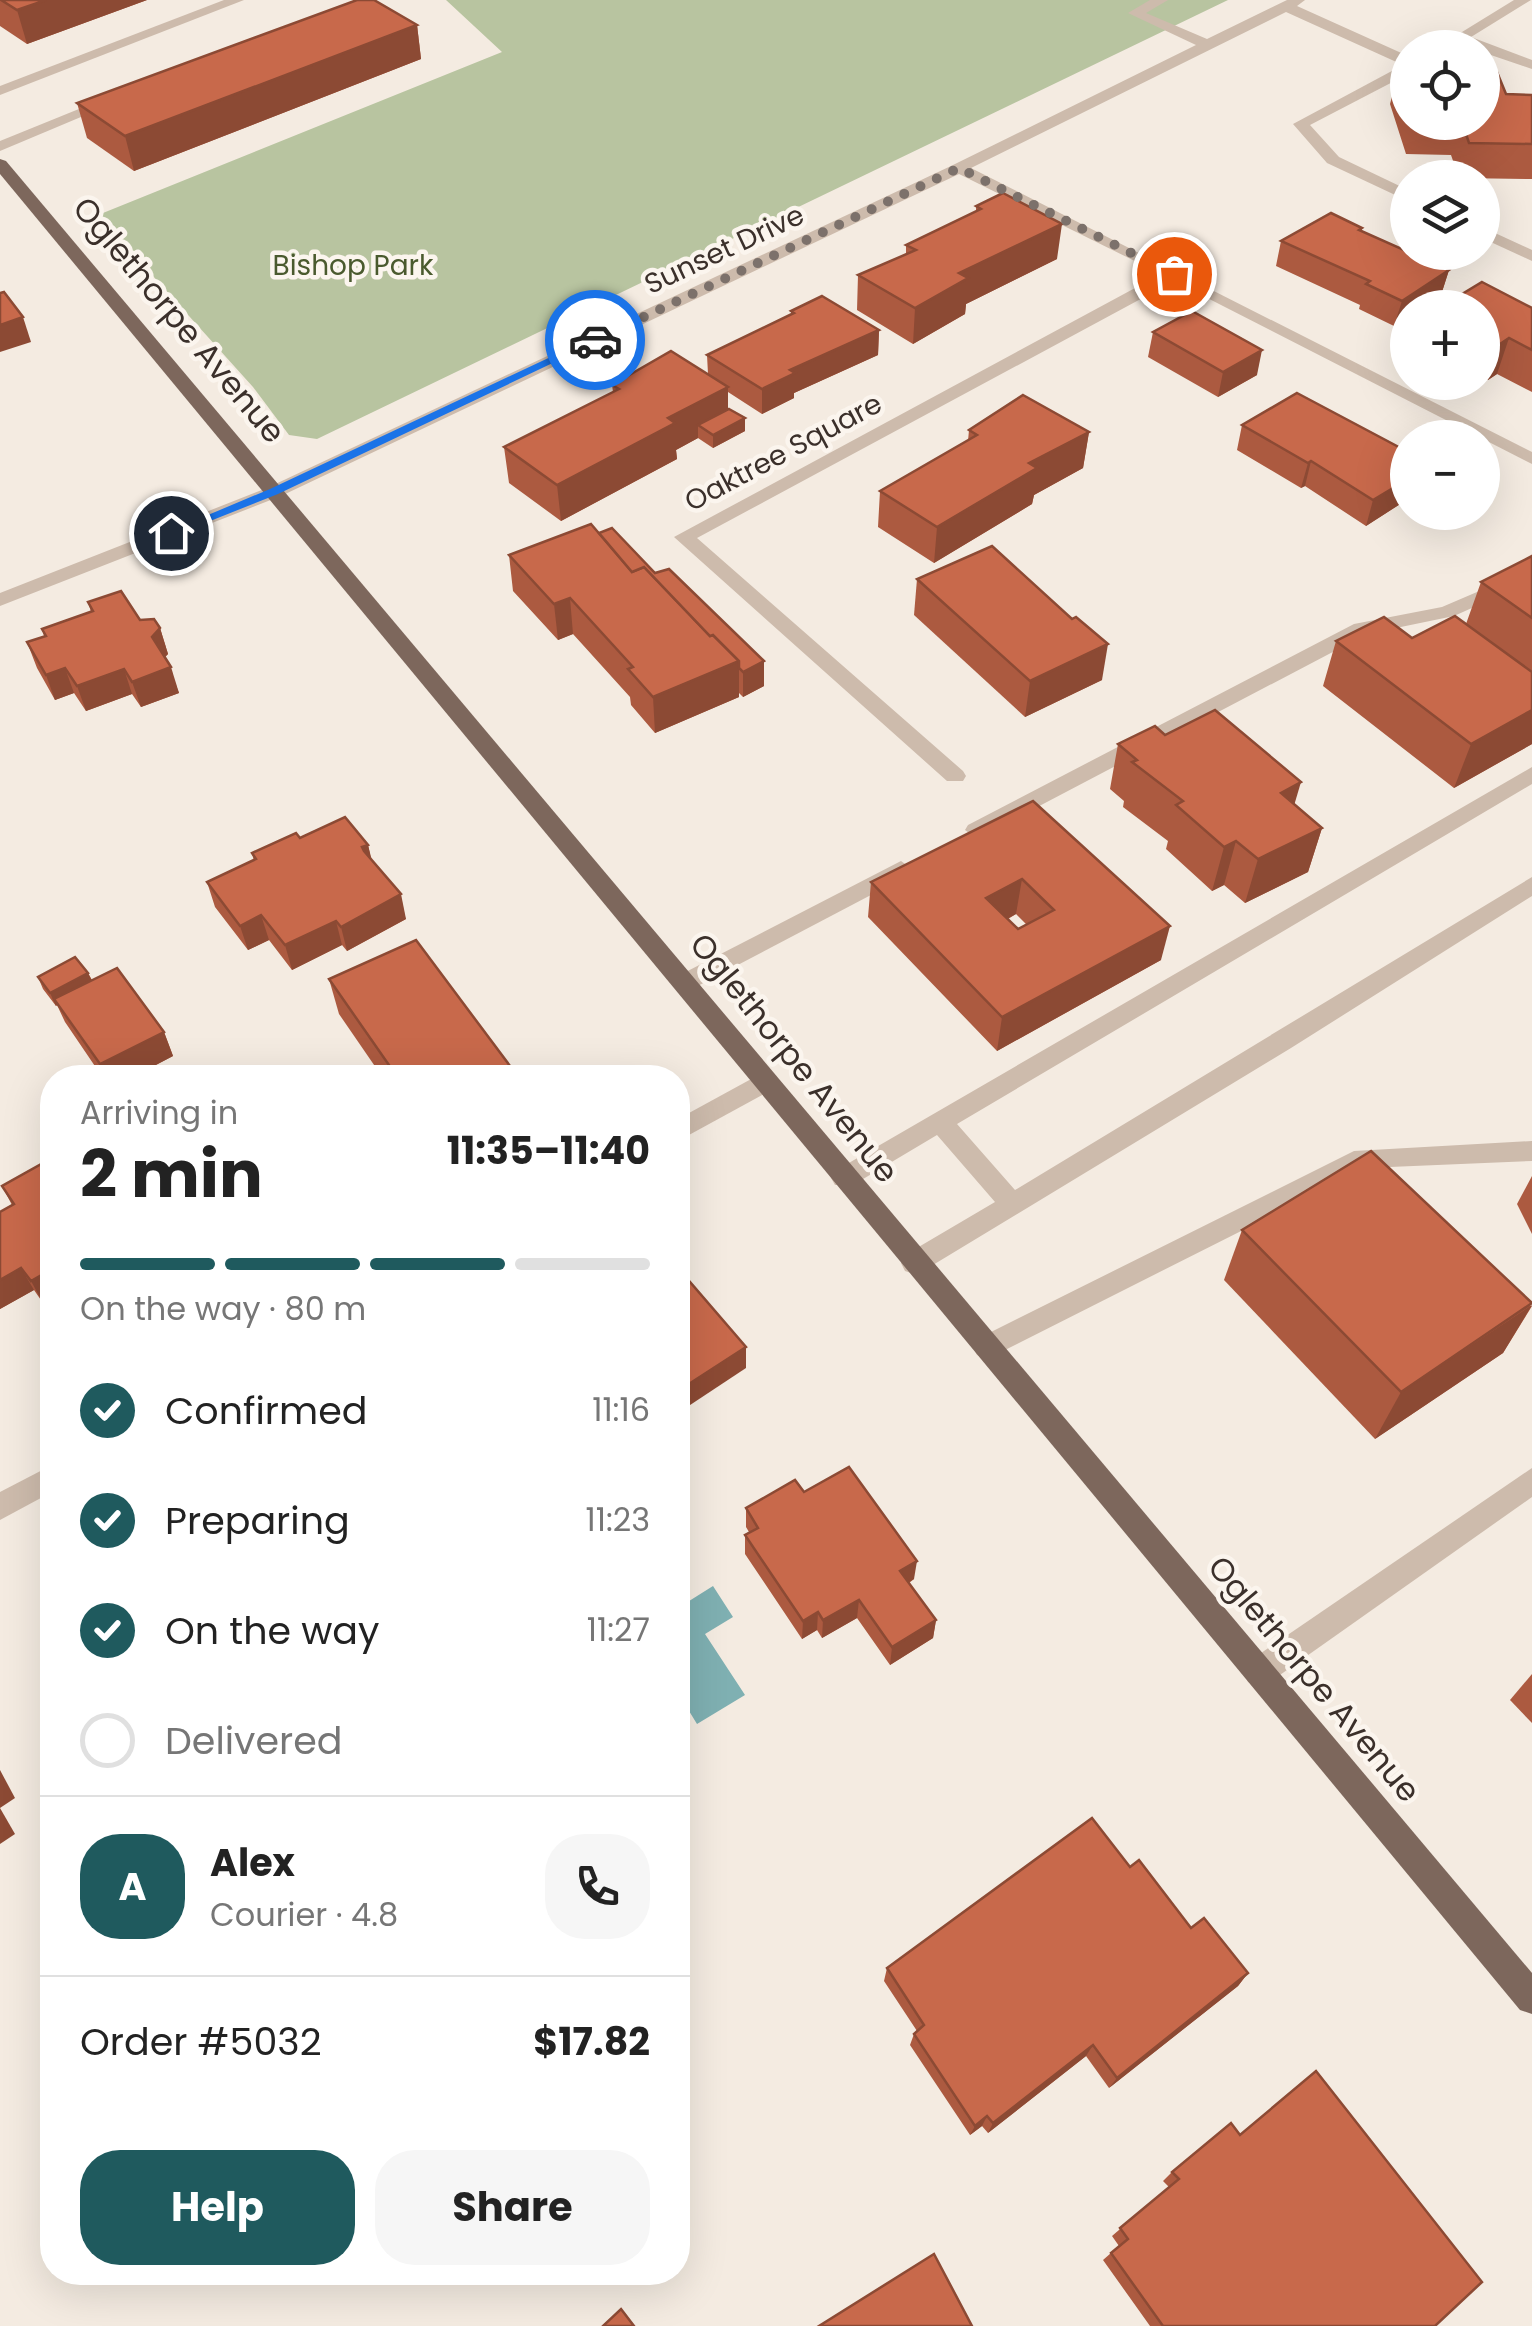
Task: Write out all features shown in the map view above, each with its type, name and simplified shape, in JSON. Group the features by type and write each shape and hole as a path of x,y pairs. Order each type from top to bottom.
{"main road":[{"name":"Oglethorpe Avenue","path":"0,164 1532,1998"}],"street":[{"path":"0,91 72,60 237,0"},
{"path":"1161,0 1135,14 1208,45"},
{"path":"1473,30 1524,0"},
{"path":"1292,3 1390,55"},
{"name":"Sunset Drive","path":"0,600 274,492 959,168 1292,3"},
{"path":"1500,53 1532,65"},
{"path":"1390,75 1302,124 1333,160 1390,187"},
{"path":"0,146 126,94"},
{"path":"959,168 1532,459"},
{"path":"1500,241 1532,256"},
{"name":"Oaktree Square","path":"956,776 684,536 1174,274"},
{"path":"955,841 1361,629 1447,612 1526,576"},
{"path":"844,1178 1532,774"},
{"path":"684,983 919,860"},
{"path":"914,1262 1283,1041 1532,885"},
{"path":"690,1124 764,1082"},
{"path":"940,1122 1011,1203"},
{"path":"986,1347 1363,1158 1532,1152"},
{"path":"1259,1672 1532,1482"},
{"path":"0,1507 40,1485"}],"green space":[{"name":"Bishop Park","path":"446,0 1228,0 317,439 289,435 253,387 98,215 502,52"}],"water":[{"path":"713,1586 733,1617 705,1634 745,1695 697,1724 690,1713 690,1600"}],"building":[{"path":"1,0 46,0 17,10"},
{"path":"357,0 374,0 417,25 125,136 77,103"},
{"path":"1500,79 1506,94 1532,95 1532,144 1468,140 1500,140"},
{"path":"1003,193 1062,224 959,273 968,278 915,308 858,275 916,250 906,245 981,209 976,206"},
{"path":"1331,213 1390,244 1390,270 1449,270 1419,290 1390,290 1390,295 1366,284 1370,281 1281,241"},
{"path":"1482,282 1497,290 1469,290"},
{"path":"1500,291 1532,308 1532,350 1509,338 1500,344"},
{"path":"4,292 23,317 0,325 0,293"},
{"path":"822,296 879,330 790,370 795,373 762,389 707,355 794,313 791,311"},
{"path":"1192,311 1262,350 1223,372 1153,332"},
{"path":"671,351 728,387 668,418 675,423 557,485 504,447 619,389 612,385"},
{"path":"1297,393 1390,442 1390,490 1373,500 1311,461 1308,463 1242,425"},
{"path":"1023,395 1089,432 1029,463 1037,468 937,527 880,491 977,435 969,430"},
{"path":"729,409 745,418 713,435 698,425"},
{"path":"591,524 632,572 644,567 739,661 653,697 628,669 633,667 570,598 554,604 509,555"},
{"path":"612,528 655,573 669,569 764,661 743,672 739,661 644,567 632,572 599,533"},
{"path":"992,546 1072,619 1076,617 1108,644 1030,681 917,579"},
{"path":"1532,556 1532,618 1481,582"},
{"path":"121,591 140,620 154,619 160,628 152,637 171,667 132,682 124,669 77,686 65,668 46,675 27,642 46,636 42,629 93,611 88,602"},
{"path":"1455,616 1532,672 1532,710 1471,744 1336,641 1384,617 1412,638"},
{"path":"1215,710 1301,782 1281,793 1322,828 1258,859 1236,841 1224,847 1176,805 1183,801 1132,762 1137,760 1118,744 1155,726 1165,735"},
{"path":"1033,801 1170,926 1002,1017 871,882","holes":["1022,879 1054,910 1018,929 986,898"]},
{"path":"345,817 368,845 362,847 364,851 401,894 341,927 336,921 285,945 261,915 240,926 207,882 256,859 252,853 296,833 300,838"},
{"path":"416,940 509,1065 389,1065 329,979"},
{"path":"75,957 88,973 50,993 38,977"},
{"path":"117,968 164,1032 100,1064 54,999"},
{"path":"1371,1151 1532,1303 1401,1392 1242,1230"},
{"path":"40,1165 40,1276 31,1281 21,1268 0,1280 0,1212 14,1204 2,1186"},
{"path":"690,1282 746,1347 690,1383"},
{"path":"849,1467 917,1561 900,1571 936,1620 892,1647 859,1600 823,1620 818,1612 803,1621 745,1535 758,1528 746,1508 795,1480 804,1492"},
{"path":"1092,1818 1130,1867 1139,1860 1191,1928 1204,1918 1248,1973 1117,2078 1093,2045 993,2123 987,2116 975,2126 914,2034 924,2025 887,1968"},
{"path":"1316,2071 1482,2282 1435,2326 1163,2326 1111,2253 1128,2239 1120,2228 1179,2179 1172,2172 1231,2123 1240,2135"},
{"path":"934,2254 972,2326 819,2326"},
{"path":"621,2309 634,2326 603,2326"}],"way so far":[{"path":"595,340 959,168 1174,274"}],"route":[{"path":"171,533 274,492 595,340"}]}
